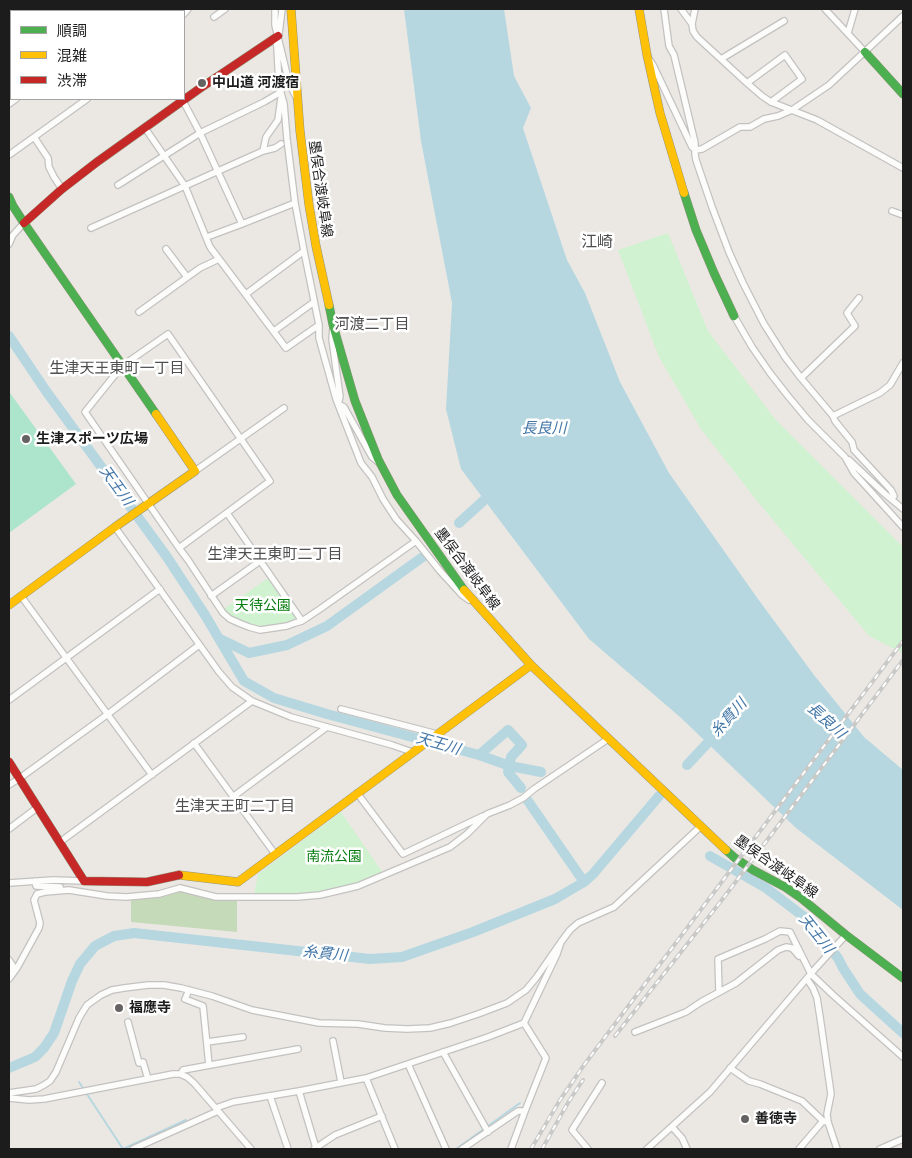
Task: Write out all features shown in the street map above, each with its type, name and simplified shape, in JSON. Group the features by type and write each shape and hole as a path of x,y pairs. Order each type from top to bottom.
{"street":[{"path":"214,17 224,9"},
{"path":"274,9 279,86 284,104 295,202 319,325 319,338 338,404 361,463 372,477 396,519 462,595 477,606"},
{"path":"282,9 276,37 289,83 297,98"},
{"name":"墨俣合渡岐阜線","path":"291,9 297,98 310,213 333,325 355,401 382,466 397,495 463,589 531,665 735,858 801,898 845,936 903,978"},
{"path":"640,9 647,55 660,113 682,186 696,230 734,316 770,374 808,420 845,457 903,509"},
{"path":"664,9 669,46 674,55 695,143 696,160 729,252 743,283 764,324 784,357 834,416 835,421 852,442 854,450 891,490 894,496 891,499"},
{"path":"681,9 692,24"},
{"path":"695,9 692,24 693,31 697,37 762,96 772,102 818,120 903,168"},
{"path":"825,9 903,94"},
{"path":"848,33 855,9"},
{"path":"696,150 702,149 740,127 750,127 764,119 792,110 829,85 903,16"},
{"path":"721,59 784,21"},
{"path":"185,99 276,37"},
{"path":"647,55 692,147 696,150"},
{"path":"747,83 785,56 802,79 772,102"},
{"path":"118,185 200,133 281,94"},
{"path":"264,151 266,137 278,120 281,94"},
{"path":"9,155 86,100"},
{"path":"9,244 13,235 24,223 62,188 183,100 242,224"},
{"path":"145,128 185,186 210,247 286,348 319,325"},
{"path":"34,137 48,158 49,167 54,178 62,188"},
{"path":"92,228 217,171 264,151 276,148 281,144"},
{"path":"9,197 24,223 195,471"},
{"path":"207,237 295,202"},
{"path":"892,211 903,215"},
{"path":"166,249 187,277"},
{"path":"246,294 304,251"},
{"path":"139,312 200,268 219,259"},
{"path":"800,378 855,326 848,314 859,298"},
{"path":"274,331 314,302"},
{"path":"333,325 332,339 340,396 338,404"},
{"path":"179,548 270,481 168,334 122,366 85,412 211,596 230,619 260,630 287,626 302,621 416,541"},
{"path":"834,416 880,393 890,385 903,363"},
{"path":"338,404 344,407 372,457 382,466"},
{"path":"9,605 147,504 284,408"},
{"path":"845,457 854,473 903,526"},
{"path":"227,513 302,621"},
{"path":"117,526 199,645 232,687 252,701 291,717 413,751"},
{"path":"211,596 260,561"},
{"path":"9,700 66,656 160,589"},
{"path":"22,596 152,774"},
{"path":"9,785 108,714 199,645"},
{"path":"9,883 53,880 147,882 180,875 238,882 531,665"},
{"path":"60,842 252,701"},
{"path":"341,709 434,736"},
{"path":"234,796 327,727"},
{"path":"357,793 402,854 523,798 608,738"},
{"path":"194,743 275,854"},
{"path":"9,762 84,881"},
{"path":"9,829 38,807"},
{"path":"35,881 36,886 126,897 159,894 180,888 216,897 297,897 320,895 368,882 450,847 467,834 487,814"},
{"path":"9,1093 36,1089 50,1081 56,1072 79,1018 87,1005 101,994 124,988 148,985 164,986 212,996 252,1010 319,1023 358,1024 407,1029 430,1028 460,1020 507,1003 526,990 570,930 578,923 614,907 701,826"},
{"path":"9,980 39,928 40,923 34,900 35,896 45,892 69,890"},
{"path":"719,992 718,959 780,931 790,932 803,959 817,998 831,1094 825,1121 799,1149"},
{"path":"647,1149 710,1092 845,936"},
{"path":"132,1149 233,1102 366,1078 524,1023 561,942"},
{"path":"635,1032 686,1012 736,983 778,950 786,947 792,948 803,959"},
{"path":"9,960 13,966 9,972"},
{"path":"809,977 903,1058"},
{"path":"188,990 185,999 203,1006 209,1065"},
{"path":"128,1022 139,1063 143,1062 148,1079"},
{"path":"511,1149 524,1111 546,1058 524,1023"},
{"path":"207,1042 243,1036"},
{"path":"334,1041 340,1082"},
{"path":"181,1074 183,1070 298,1049"},
{"path":"443,1052 488,1132"},
{"path":"408,1064 446,1149"},
{"path":"730,1068 749,1081 802,1101 825,1121 837,1149"},
{"path":"9,1098 44,1099 181,1074 187,1076 194,1083 251,1149"},
{"path":"366,1078 395,1149"},
{"path":"588,1149 572,1130 602,1083"},
{"path":"298,1091 315,1149 335,1135 382,1116"},
{"path":"270,1096 288,1149"},
{"path":"462,1149 518,1111 524,1111"},
{"path":"672,1127 682,1138 687,1149"},
{"path":"880,1149 903,1139"}],"green space":[{"path":"668,233 708,331 775,419 903,547 903,653 869,636 754,497 701,429 659,357 618,250"},
{"name":"生津スポーツ広場","path":"10,393 76,484 9,533 9,395"},
{"name":"天待公園","path":"268,578 297,619 286,623 256,626 230,615 224,609"},
{"name":"南流公園","path":"341,812 383,873 365,882 321,893 254,895 258,874"},
{"path":"177,890 237,899 237,932 131,922 131,899 143,899"}],"water":[{"name":"長良川","path":"404,9 504,9 514,76 531,108 523,128 567,260 585,293 620,382 669,473 758,599 814,675 864,737 903,770 903,910 796,828 680,717 589,639 461,469 446,409 452,303 421,141"}],"waterway":[{"name":"天王川","path":"9,336 46,391 167,557 205,615 244,681 274,698 479,755 510,766 541,772"},
{"name":"天王川","path":"459,523 493,492"},
{"name":"天王川","path":"220,639 249,653 287,645 327,626 424,556"},
{"name":"天王川","path":"479,755 508,730 522,745 511,757 508,772 521,788"},
{"name":"糸貫川","path":"687,765 716,734"},
{"name":"糸貫川","path":"9,1068 35,1057 44,1048 54,1033 80,964 95,946 114,936 134,933 370,959 402,957 473,932 555,899 584,882 593,874 659,796"},
{"path":"528,801 584,882"},
{"name":"天王川","path":"710,856 766,888 807,919 838,958 860,994 903,1033"},
{"path":"79,1082 123,1149 186,1120"},
{"path":"456,1149 520,1103"}],"railway":[{"path":"531,1149 560,1100 584,1065 903,641"},
{"path":"615,1036 725,896 903,660"},
{"path":"542,1149 583,1080"}],"traffic: fast":[{"path":"865,52 903,94"},
{"path":"684,193 696,230 734,316"},
{"path":"9,197 24,223 156,414"},
{"path":"329,305 355,401 378,459 397,495 464,590"},
{"path":"726,850 753,870 801,898 903,978"}],"traffic: slow":[{"path":"291,9 300,131 309,205 329,305"},
{"path":"639,9 660,113 684,193"},
{"path":"9,605 195,471 156,414"},
{"path":"464,590 531,665 726,850"},
{"path":"179,875 238,882 531,665"}],"traffic: jam":[{"path":"185,99 278,36"},
{"path":"24,223 62,189 97,162 184,100"},
{"path":"9,762 84,881 147,882 179,875"}],"place":[{"name":"中山道 河渡宿","path":"202,83"},
{"name":"生津スポーツ広場","path":"26,439"},
{"name":"福應寺","path":"119,1008"},
{"name":"善徳寺","path":"745,1119"}],"district":[{"name":"江崎","path":"597,242"},
{"name":"河渡二丁目","path":"372,325"},
{"name":"生津天王東町一丁目","path":"117,369"},
{"name":"生津天王東町二丁目","path":"275,555"},
{"name":"生津天王町二丁目","path":"235,807"}]}
